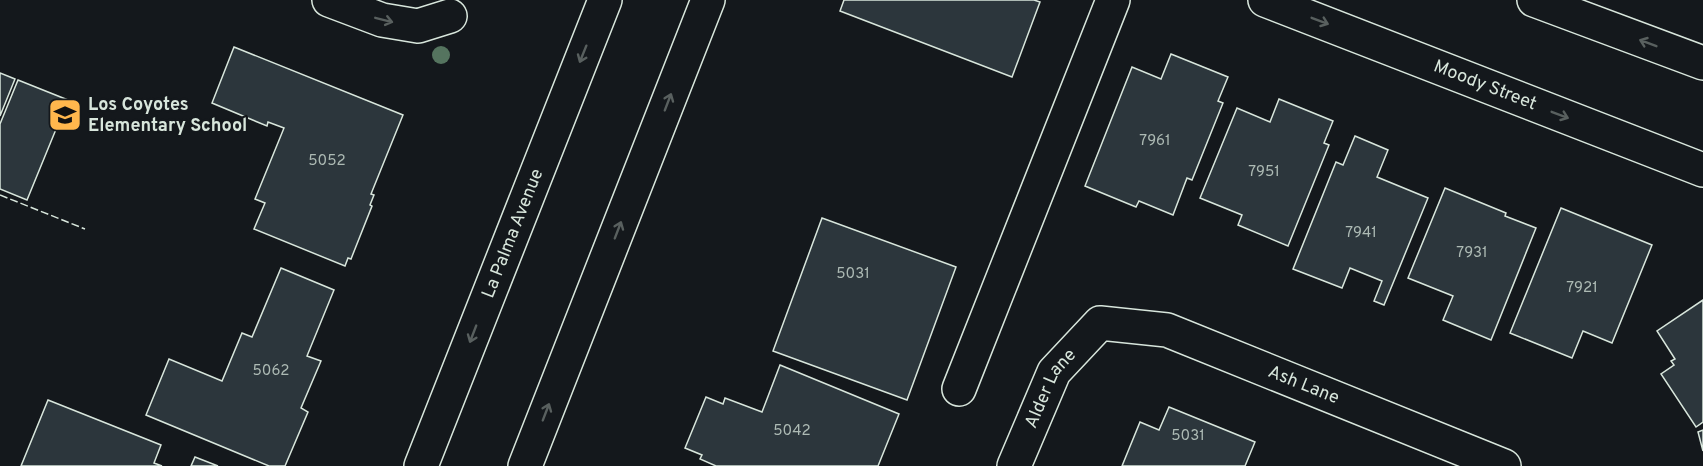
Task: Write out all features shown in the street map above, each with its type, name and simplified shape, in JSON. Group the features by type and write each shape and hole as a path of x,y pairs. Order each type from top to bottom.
{"main road":[{"path":"329,0 382,20 417,26 450,16"},
{"name":"La Palma Avenue","path":"421,466 605,0"},
{"path":"525,466 708,0"},
{"path":"959,389 1113,0"},
{"name":"Moody Street","path":"1265,0 1703,170"},
{"path":"1534,0 1703,63"},
{"name":"Alder Lane","path":"1014,466 1054,372 1100,322"},
{"name":"Ash Lane","path":"1100,322 1167,330 1504,466"}],"building":[{"path":"844,0 1034,0 1040,2 1012,77 840,11"},
{"path":"234,47 403,115 371,194 374,195 370,205 372,206 351,259 348,258 345,266 254,229 265,203 255,199 284,128 268,122 267,126 212,103"},
{"path":"1171,54 1228,77 1218,101 1223,103 1192,180 1187,178 1173,215 1139,201 1136,207 1085,186 1132,67 1161,79"},
{"path":"0,73 15,79 0,116"},
{"path":"18,80 68,100 27,200 0,189 0,124"},
{"path":"1279,99 1333,121 1324,143 1329,145 1288,246 1238,225 1242,215 1200,198 1237,108 1270,122"},
{"path":"1355,136 1388,150 1377,177 1428,198 1384,305 1374,301 1382,281 1350,268 1342,288 1293,269 1336,162 1343,165"},
{"path":"1445,188 1536,228 1491,340 1443,320 1453,296 1408,278"},
{"path":"1561,208 1652,245 1612,343 1583,331 1572,358 1510,333"},
{"path":"822,218 956,267 907,400 773,351"},
{"path":"281,268 334,290 307,356 321,361 301,408 308,412 285,466 269,466 146,415 169,359 222,381 242,333 252,337"},
{"path":"1703,300 1703,422 1696,427 1661,374 1674,365 1671,361 1675,359 1657,331"},
{"path":"780,365 899,414 878,466 716,466 700,459 702,455 685,448 706,397 723,404 725,398 762,412"},
{"path":"48,400 161,445 154,463 162,466 21,466"},
{"path":"1169,407 1255,442 1245,466 1122,466 1140,422 1159,430"},
{"path":"1703,430 1703,451 1698,432"},
{"path":"195,457 218,466 191,466"}],"fence":[{"path":"0,195 85,229"}],"place":[{"name":"Los Coyotes Elementary School","path":"65,115"}]}
